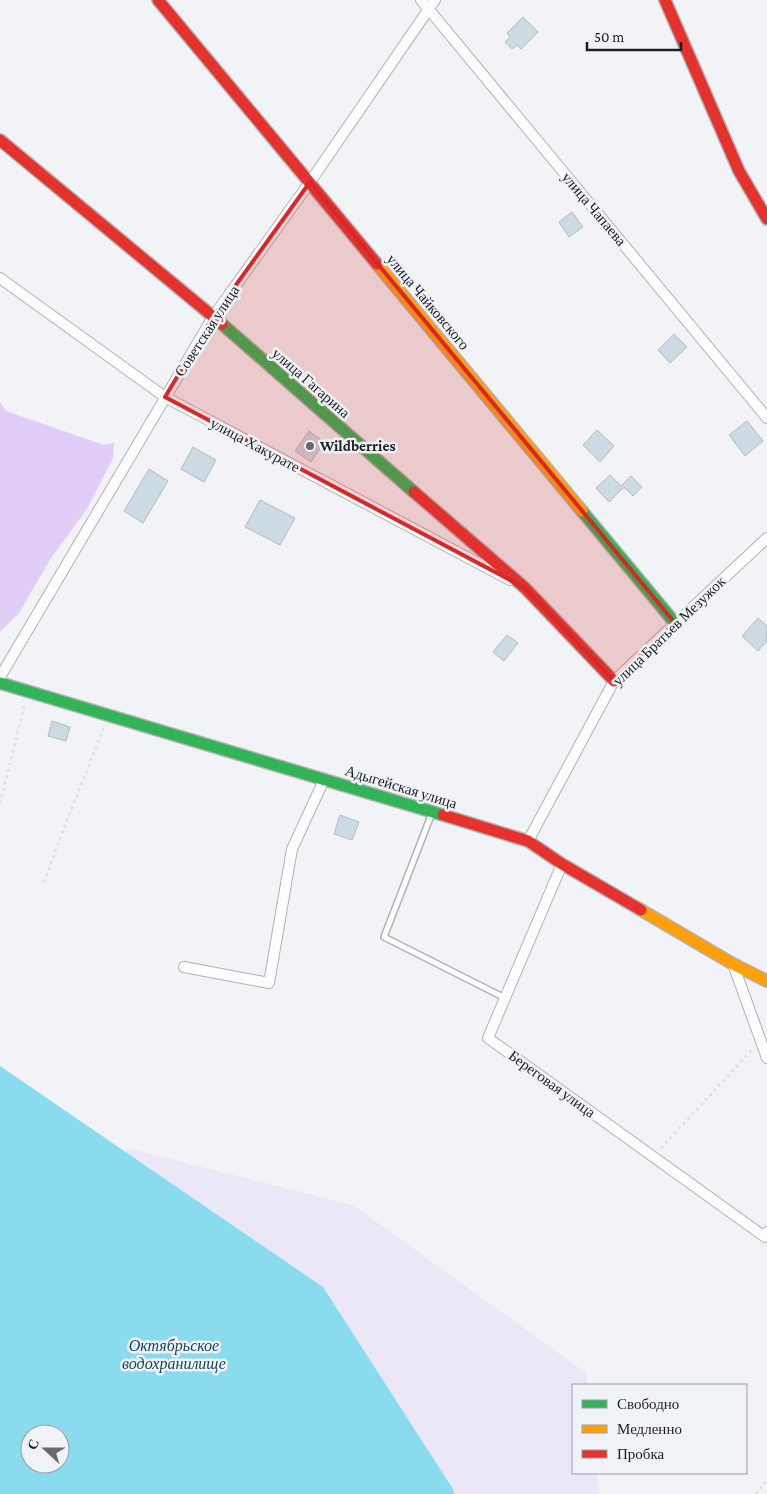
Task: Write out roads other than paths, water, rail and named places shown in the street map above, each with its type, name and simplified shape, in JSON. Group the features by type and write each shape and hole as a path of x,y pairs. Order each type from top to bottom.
{"street":[{"name":"улица Чайковского","path":"158,0 675,623"},
{"name":"улица Чапаева","path":"420,0 767,418"},
{"name":"Советская улица","path":"0,677 212,317 310,182 435,0"},
{"path":"665,0 739,171 767,219"},
{"name":"улица Гагарина","path":"0,140 212,317 525,588 614,681"},
{"name":"улица Хакурате","path":"0,278 165,397 525,588"},
{"name":"улица Братьев Мезужок","path":"528,841 614,681 767,538"},
{"name":"Адыгейская улица","path":"0,683 528,841 562,864 733,964 767,980"},
{"path":"184,967 269,983 292,849 324,780"},
{"name":"Береговая улица","path":"562,864 488,1038 765,1237 767,1232"},
{"path":"733,964 767,1058"}],"lane":[{"path":"432,812 384,937 505,998"}],"water":[{"name":"Октябрьское водохранилище","path":"0,1066 323,1287 455,1494 0,1494"}],"place":[{"name":"Wildberries","path":"310,446"}]}
